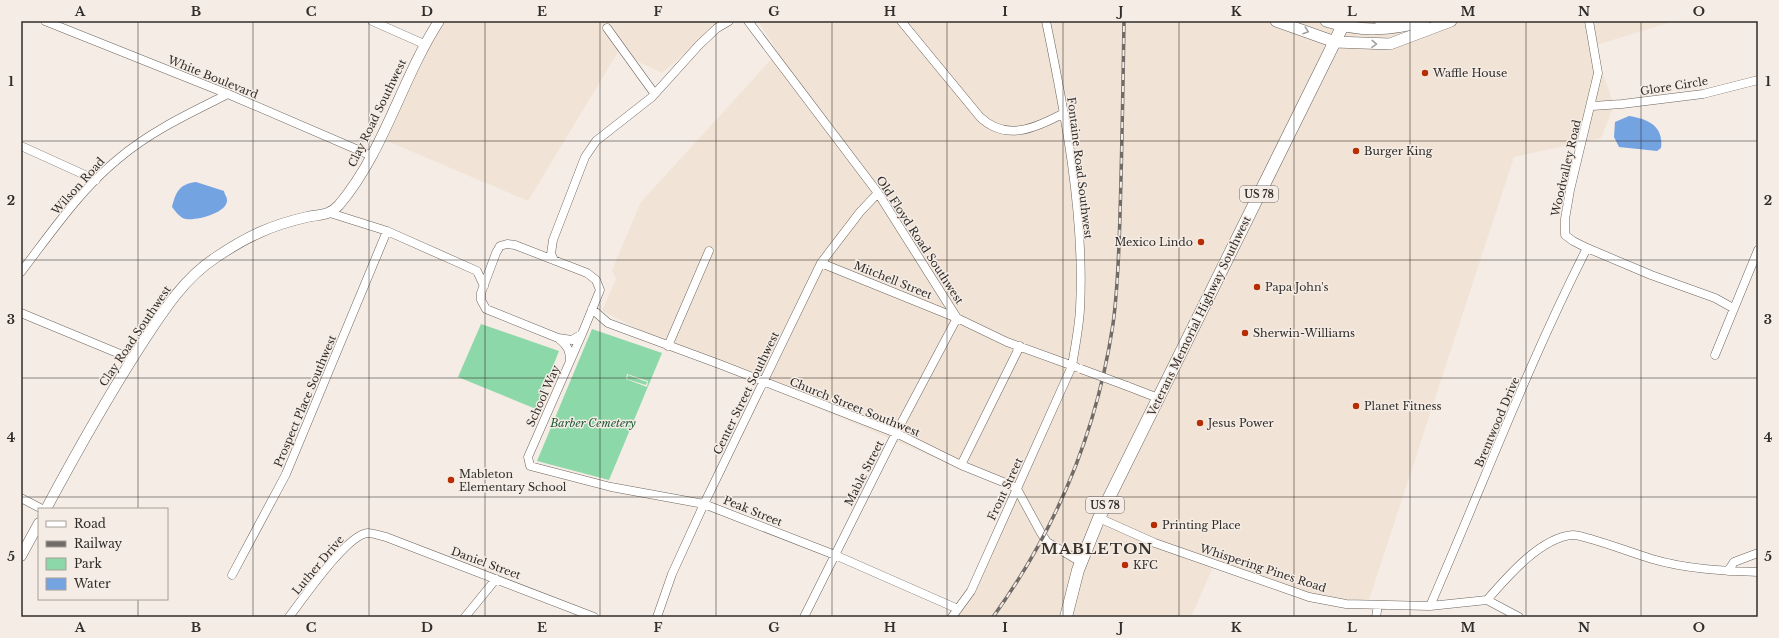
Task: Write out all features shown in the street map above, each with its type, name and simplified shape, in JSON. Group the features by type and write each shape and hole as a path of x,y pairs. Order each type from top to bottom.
{"main road":[{"path":"1276,21 1335,42 1390,44 1451,21"},
{"path":"1326,21 1379,30 1419,23"},
{"path":"1381,21 1386,23 1419,23"},
{"name":"Veterans Memorial Highway Southwest","path":"1068,616 1081,562 1099,518 1344,24"}],"street":[{"name":"White Boulevard","path":"45,21 228,94 372,156"},
{"path":"372,21 424,44"},
{"name":"Clay Road Southwest","path":"47,508 97,414 172,299 192,277 214,258 263,229 286,221 330,213 339,205 372,156 424,44 439,21"},
{"path":"554,260 551,254 553,240 585,157 596,141 654,94 699,45 717,28 728,21"},
{"name":"Old Floyd Road Southwest","path":"748,21 878,193 957,318 972,327 1158,398"},
{"path":"901,21 980,117 992,127 1013,131 1024,130 1041,125 1064,114"},
{"name":"Fontaine Road Southwest","path":"1046,21 1064,114 1079,224 1080,308 1072,366"},
{"path":"1588,21 1598,73 1592,106"},
{"path":"607,28 654,94"},
{"name":"Glore Circle","path":"1592,106 1622,104 1703,94 1758,80"},
{"name":"Wilson Road","path":"21,272 65,216 96,180 118,158 178,118 228,94"},
{"name":"Woodvalley Road","path":"1587,248 1565,235 1565,219 1592,106"},
{"path":"21,146 96,180"},
{"name":"Center Street Southwest","path":"657,617 672,574 704,504 821,263 860,212 878,193"},
{"path":"330,213 387,231 477,271 484,286"},
{"name":"Prospect Place Southwest","path":"232,575 286,474 387,231"},
{"path":"536,253 543,251 553,240"},
{"path":"507,244 554,260 588,273 596,280 600,290 582,334 572,340 558,338 486,309 481,300 484,286 492,262 500,246 507,244"},
{"path":"1587,248 1651,275 1715,298 1733,308"},
{"name":"Brentwood Drive","path":"1430,606 1476,501 1556,308 1587,248"},
{"path":"1715,355 1758,250"},
{"path":"668,346 710,251"},
{"path":"477,271 492,262"},
{"name":"Mitchell Street","path":"821,263 957,318"},
{"name":"Church Street Southwest","path":"592,309 608,323 701,357 896,433 1018,489"},
{"path":"21,313 132,359"},
{"name":"Mable Street","path":"804,617 896,433 957,318"},
{"path":"586,324 608,323"},
{"name":"School Way","path":"530,466 528,457 582,334"},
{"path":"558,338 566,344 570,354 570,363"},
{"path":"961,464 1020,346"},
{"name":"Front Street","path":"952,617 971,591 1072,366"},
{"name":"Peak Street","path":"530,466 611,487 704,504 835,555 958,609"},
{"path":"1018,489 1047,542 1061,552 1081,562"},
{"path":"21,498 40,508"},
{"name":"Whispering Pines Road","path":"1099,518 1155,543 1309,598 1346,604 1430,606 1487,600"},
{"path":"21,556 38,525"},
{"name":"Daniel Street","path":"368,533 386,537 594,617"},
{"name":"Luther Drive","path":"289,617 344,549 360,536 368,533"},
{"path":"1518,617 1487,600 1502,583 1537,550 1557,539 1574,535 1629,550 1653,559 1714,570 1758,572"},
{"path":"1728,571 1734,562 1758,553"},
{"path":"465,617 496,579"},
{"path":"1376,617 1378,605"}],"shaded area":[{"path":"443,21 721,21 662,73 618,52 528,201 385,140 419,42"},
{"path":"758,21 1674,21 1593,46 1614,105 1601,138 1514,157 1369,600 1314,598 1214,565 1191,617 952,617 984,563 1011,490 674,347 602,311 616,279 612,270 641,202 778,52"}],"green space":[{"path":"481,324 559,351 536,409 458,377"},
{"name":"Barber Cemetery","path":"592,329 662,353 609,480 537,461","holes":["627,374 648,381 647,387 626,379"]},
{"path":"628,375 647,382 646,385 627,379"}],"water":[{"path":"1629,116 1642,119 1657,129 1660,134 1661,148 1657,151 1619,147 1614,137 1615,122"},
{"path":"196,182 224,191 227,199 226,205 211,215 197,219 186,219 178,214 172,207 173,202 177,193 182,187"}],"railway":[{"path":"993,617 1016,584 1036,550 1071,478 1085,441 1106,364 1113,324 1118,270 1124,21"}],"place":[{"name":"Waffle House","path":"1425,73"},
{"name":"Burger King","path":"1356,151"},
{"name":"Mexico Lindo","path":"1201,242"},
{"name":"Papa John's","path":"1257,287"},
{"name":"Sherwin-Williams","path":"1245,333"},
{"name":"Planet Fitness","path":"1356,406"},
{"name":"Jesus Power","path":"1200,423"},
{"name":"Mableton Elementary School","path":"451,480"},
{"name":"Printing Place","path":"1154,525"},
{"name":"KFC","path":"1125,565"}],"district":[{"name":"MABLETON","path":"1097,548"}]}
